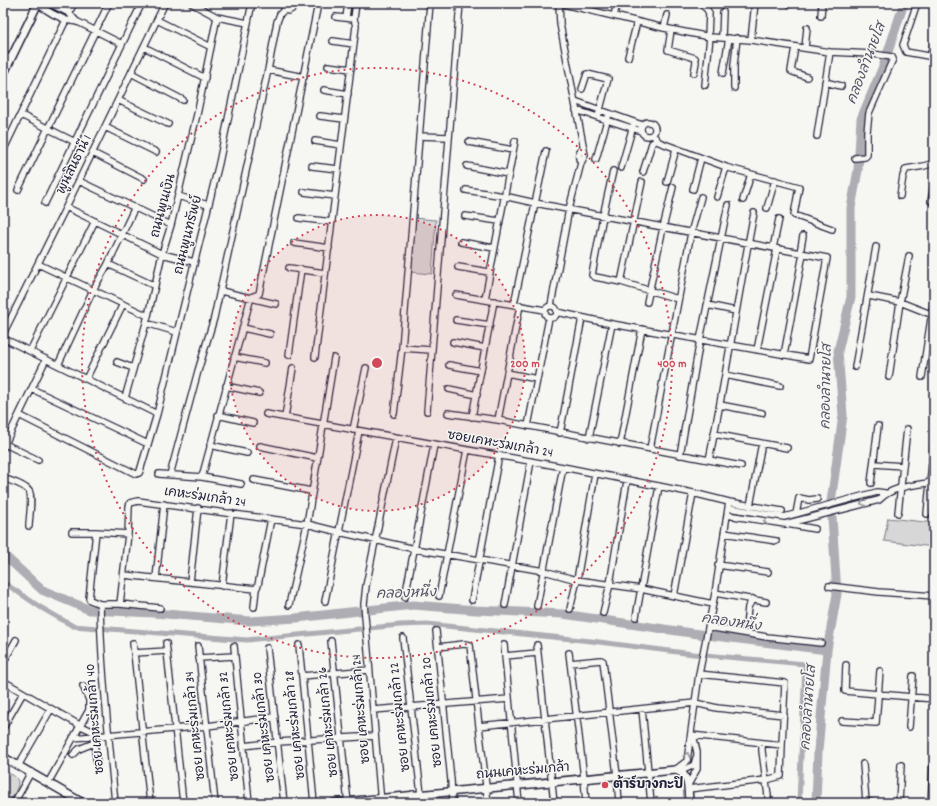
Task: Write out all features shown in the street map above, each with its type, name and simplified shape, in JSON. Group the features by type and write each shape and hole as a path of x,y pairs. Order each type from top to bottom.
{"street":[{"path":"49,3 66,12 78,22 122,44"},
{"path":"3,151 21,115 66,12 74,3"},
{"path":"18,190 109,3"},
{"path":"46,203 142,3"},
{"name":"พูนสินธานี 1","path":"3,337 5,330 93,153 165,3"},
{"path":"190,3 217,17 248,23"},
{"name":"ถนนพูนทรัพย์","path":"19,415 138,472 148,444 156,414 208,205 230,111 252,3"},
{"path":"170,475 220,291 277,22 285,6 288,11 292,9 292,3"},
{"path":"346,18 348,3"},
{"path":"315,357 354,44 356,3"},
{"path":"394,414 402,348 430,3"},
{"path":"427,411 460,3"},
{"path":"545,310 551,305 569,209 581,162 585,155 560,24 559,3 671,30 709,37 737,38 830,52 879,54 892,57 893,59 869,113 867,155 865,157 856,158"},
{"path":"614,16 617,3"},
{"path":"751,40 755,3"},
{"path":"821,16 822,3"},
{"path":"918,3 903,46 906,52 932,56 934,42"},
{"path":"3,75 38,4 63,19 78,22"},
{"path":"202,478 251,298 259,294 318,4"},
{"path":"704,7 709,13 709,37 705,85"},
{"path":"722,38 723,12"},
{"path":"664,28 667,15"},
{"name":"ถนนพูนเงิน","path":"125,398 148,316 162,254 171,225 205,78 217,17"},
{"path":"336,17 354,20"},
{"path":"157,20 211,47"},
{"path":"628,57 637,22"},
{"path":"805,48 807,28"},
{"path":"671,30 668,50 694,58 696,62 694,73"},
{"path":"723,73 729,38"},
{"path":"734,88 734,65 737,38"},
{"path":"333,41 354,44"},
{"path":"144,47 205,78"},
{"path":"795,47 791,71 807,77"},
{"path":"817,136 830,52"},
{"path":"3,55 10,59"},
{"path":"328,66 351,69"},
{"path":"268,70 304,77"},
{"path":"131,73 183,100"},
{"path":"582,89 586,74 608,79 598,117"},
{"path":"825,82 841,86"},
{"path":"324,90 348,94"},
{"path":"118,100 168,124"},
{"path":"575,101 634,122 642,128 646,136 653,135"},
{"path":"576,110 632,128 642,128 649,122 655,129 653,135"},
{"path":"596,159 610,113"},
{"path":"21,115 75,142"},
{"path":"320,116 344,119"},
{"path":"621,168 634,122"},
{"path":"105,127 156,152"},
{"path":"653,135 659,142 725,167 799,187 794,215 832,229"},
{"path":"419,136 449,137"},
{"path":"643,172 652,143 657,140"},
{"path":"315,141 341,145"},
{"path":"484,299 515,141"},
{"path":"469,142 513,150"},
{"path":"581,162 578,155 579,151 583,148"},
{"path":"667,182 676,149"},
{"path":"498,420 535,203 546,151"},
{"path":"93,153 144,179"},
{"path":"693,189 701,158"},
{"path":"900,196 902,176 906,169 934,163"},
{"path":"312,166 338,169"},
{"path":"467,166 508,174"},
{"path":"717,197 725,167"},
{"path":"613,171 592,275 678,299"},
{"path":"743,200 751,174"},
{"path":"79,180 171,225"},
{"path":"767,208 775,180"},
{"path":"621,282 642,182"},
{"path":"931,201 934,184"},
{"path":"647,302 673,187"},
{"path":"466,190 827,258 810,358 784,355 700,340 612,324 557,312"},
{"path":"304,192 335,196"},
{"path":"178,196 208,205"},
{"path":"650,449 691,233 701,197"},
{"path":"680,455 700,340 728,205"},
{"path":"66,207 162,254 194,262"},
{"path":"58,365 93,290 108,264 135,207"},
{"path":"709,460 754,213"},
{"path":"465,216 499,221"},
{"path":"299,218 332,222"},
{"path":"757,350 779,219"},
{"path":"30,351 95,221"},
{"path":"784,355 802,253 803,236"},
{"path":"461,242 494,248"},
{"path":"294,243 328,248"},
{"path":"856,367 876,247"},
{"path":"889,377 900,302 909,256"},
{"path":"38,264 148,316"},
{"path":"108,264 155,286"},
{"path":"289,268 325,273"},
{"path":"458,268 489,272"},
{"path":"289,355 301,269"},
{"path":"220,291 276,304"},
{"path":"456,294 545,310"},
{"path":"868,296 900,302 933,315"},
{"path":"922,378 933,315 934,298"},
{"path":"472,417 494,300"},
{"path":"86,379 122,304"},
{"path":"551,305 555,307 557,312"},
{"path":"707,306 736,311"},
{"path":"545,310 545,315 549,318"},
{"path":"549,318 554,317 557,312"},
{"path":"528,426 549,318"},
{"path":"560,432 582,318"},
{"path":"456,320 490,325"},
{"path":"146,323 177,332"},
{"path":"589,438 612,324"},
{"path":"243,328 270,334"},
{"path":"620,444 642,329"},
{"path":"3,337 156,414"},
{"path":"453,342 485,348"},
{"path":"402,348 431,350"},
{"path":"234,357 265,363"},
{"path":"289,605 306,524 334,358"},
{"path":"38,460 4,446 46,359"},
{"path":"117,362 133,368"},
{"path":"449,365 481,371"},
{"path":"285,417 293,368"},
{"path":"325,602 339,532 366,368"},
{"path":"507,373 537,379"},
{"path":"725,375 780,386"},
{"path":"226,386 259,393"},
{"path":"32,389 148,444"},
{"path":"449,389 477,395"},
{"path":"720,405 762,413"},
{"path":"448,413 498,420 741,466"},
{"name":"ซอยเคหะร่มเกล้า 24","path":"266,414 322,423 434,445 499,455 627,481 693,492 728,505"},
{"path":"218,415 253,423"},
{"path":"871,483 878,426"},
{"path":"898,513 907,429"},
{"path":"714,434 787,448"},
{"name":"ซอย เคหะร่มเกล้า 24","path":"381,800 364,604 366,586 396,438"},
{"path":"927,514 932,482 934,442"},
{"path":"210,445 247,453"},
{"path":"405,597 434,445"},
{"path":"260,446 317,458"},
{"path":"750,506 760,448"},
{"path":"439,596 467,450"},
{"path":"472,600 499,455"},
{"path":"505,605 531,461"},
{"path":"874,464 903,466"},
{"path":"537,606 564,467"},
{"path":"160,474 241,484"},
{"path":"570,609 577,580 595,474"},
{"path":"3,478 25,488 29,492 31,496 29,526"},
{"path":"254,480 312,491"},
{"path":"603,613 610,584 627,481"},
{"path":"728,505 784,517 877,492 885,493 900,488 932,482"},
{"path":"636,617 659,486"},
{"path":"674,596 693,492"},
{"path":"785,524 879,500 885,493"},
{"path":"792,522 799,498 809,500 817,499"},
{"name":"เคหะร่มเกล้า 24","path":"120,604 128,534 129,507 130,504 138,501 198,508 306,524 415,549 512,567 544,571 577,580 641,589 712,604"},
{"path":"156,578 164,504"},
{"path":"728,505 750,506 782,511"},
{"path":"678,771 687,761 692,735 699,674 715,593 718,564 728,505"},
{"path":"190,582 198,508"},
{"path":"222,586 231,513"},
{"path":"727,515 815,529"},
{"path":"254,607 256,589 272,519"},
{"path":"72,532 128,534"},
{"path":"96,532 89,598 91,602 100,604 120,604 160,608"},
{"path":"724,533 776,541"},
{"path":"718,564 768,572"},
{"path":"124,575 256,589"},
{"path":"829,586 843,586 879,592 934,596"},
{"path":"715,593 766,602"},
{"path":"746,626 748,607 753,599"},
{"name":"ซอย เคหะร่มเกล้า 40","path":"100,604 100,633 104,696 115,803"},
{"path":"708,629 821,643"},
{"name":"ซอย เคหะร่มเกล้า 20","path":"436,631 452,803"},
{"name":"ซอย เคหะร่มเกล้า 22","path":"403,638 417,794 414,803"},
{"path":"3,663 16,640"},
{"name":"ซอย เคหะร่มเกล้า 26","path":"331,641 348,802"},
{"path":"133,643 150,803"},
{"path":"166,643 183,803"},
{"path":"438,647 464,644 470,646 488,803"},
{"name":"ซอย เคหะร่มเกล้า 28","path":"299,645 314,803"},
{"path":"504,645 519,803"},
{"path":"537,645 554,803"},
{"name":"ซอย เคหะร่มเกล้า 34","path":"198,646 215,803"},
{"name":"ซอย เคหะร่มเกล้า 32","path":"234,646 240,722 249,803"},
{"name":"ซอย เคหะร่มเกล้า 30","path":"267,648 284,803"},
{"path":"134,653 167,651"},
{"path":"505,656 537,653"},
{"path":"569,653 586,803"},
{"path":"199,658 234,656"},
{"path":"570,663 603,661 620,803"},
{"path":"846,665 845,691 934,699"},
{"path":"302,676 370,670"},
{"path":"842,721 876,723 880,672"},
{"path":"688,787 766,780 781,775 785,683 699,674"},
{"path":"909,727 913,676"},
{"path":"3,681 80,728 100,735"},
{"path":"48,783 89,710 89,700 83,686"},
{"path":"3,728 23,693"},
{"path":"373,710 509,698"},
{"path":"479,726 695,703 717,708 784,715"},
{"path":"18,766 51,709"},
{"path":"642,709 651,803"},
{"path":"73,738 207,726 275,717"},
{"path":"692,735 762,744 782,745"},
{"path":"688,787 697,769 697,752 692,735"},
{"path":"93,736 97,764"},
{"path":"243,746 278,742 375,736"},
{"path":"73,755 78,749 94,743"},
{"path":"762,744 769,803"},
{"path":"678,771 694,765 697,752"},
{"path":"3,757 83,803"},
{"path":"863,764 866,802 874,803"},
{"path":"899,803 901,765"},
{"path":"931,803 933,766"},
{"path":"678,771 686,778 689,803"},
{"name":"ถนนเคหะร่มเกล้า","path":"334,803 381,800 417,794 517,786 648,772 678,771"},
{"path":"14,803 31,772"}],"shaded area":[{"path":"413,218 436,220 432,274 409,272"},
{"path":"888,518 934,523 934,547 884,541"},
{"path":"3,770 15,776 18,782 17,788 9,803 3,803"}],"waterway":[{"name":"คลองลำนายโส","path":"816,803 818,751 827,650 837,594 831,502 843,415 838,351 851,297 851,208 858,170 861,119 884,64 904,3"},
{"name":"คลองหนึ่ง","path":"3,554 42,590 90,610 154,613 250,621 296,618 413,605 476,610 563,614 691,633 827,650"},
{"path":"3,582 40,607 73,626 247,640 400,625 427,624 591,641 693,654 805,664 799,803"}],"place":[{"name":"ต้าร์บางกะปิ","path":"605,785"}]}
